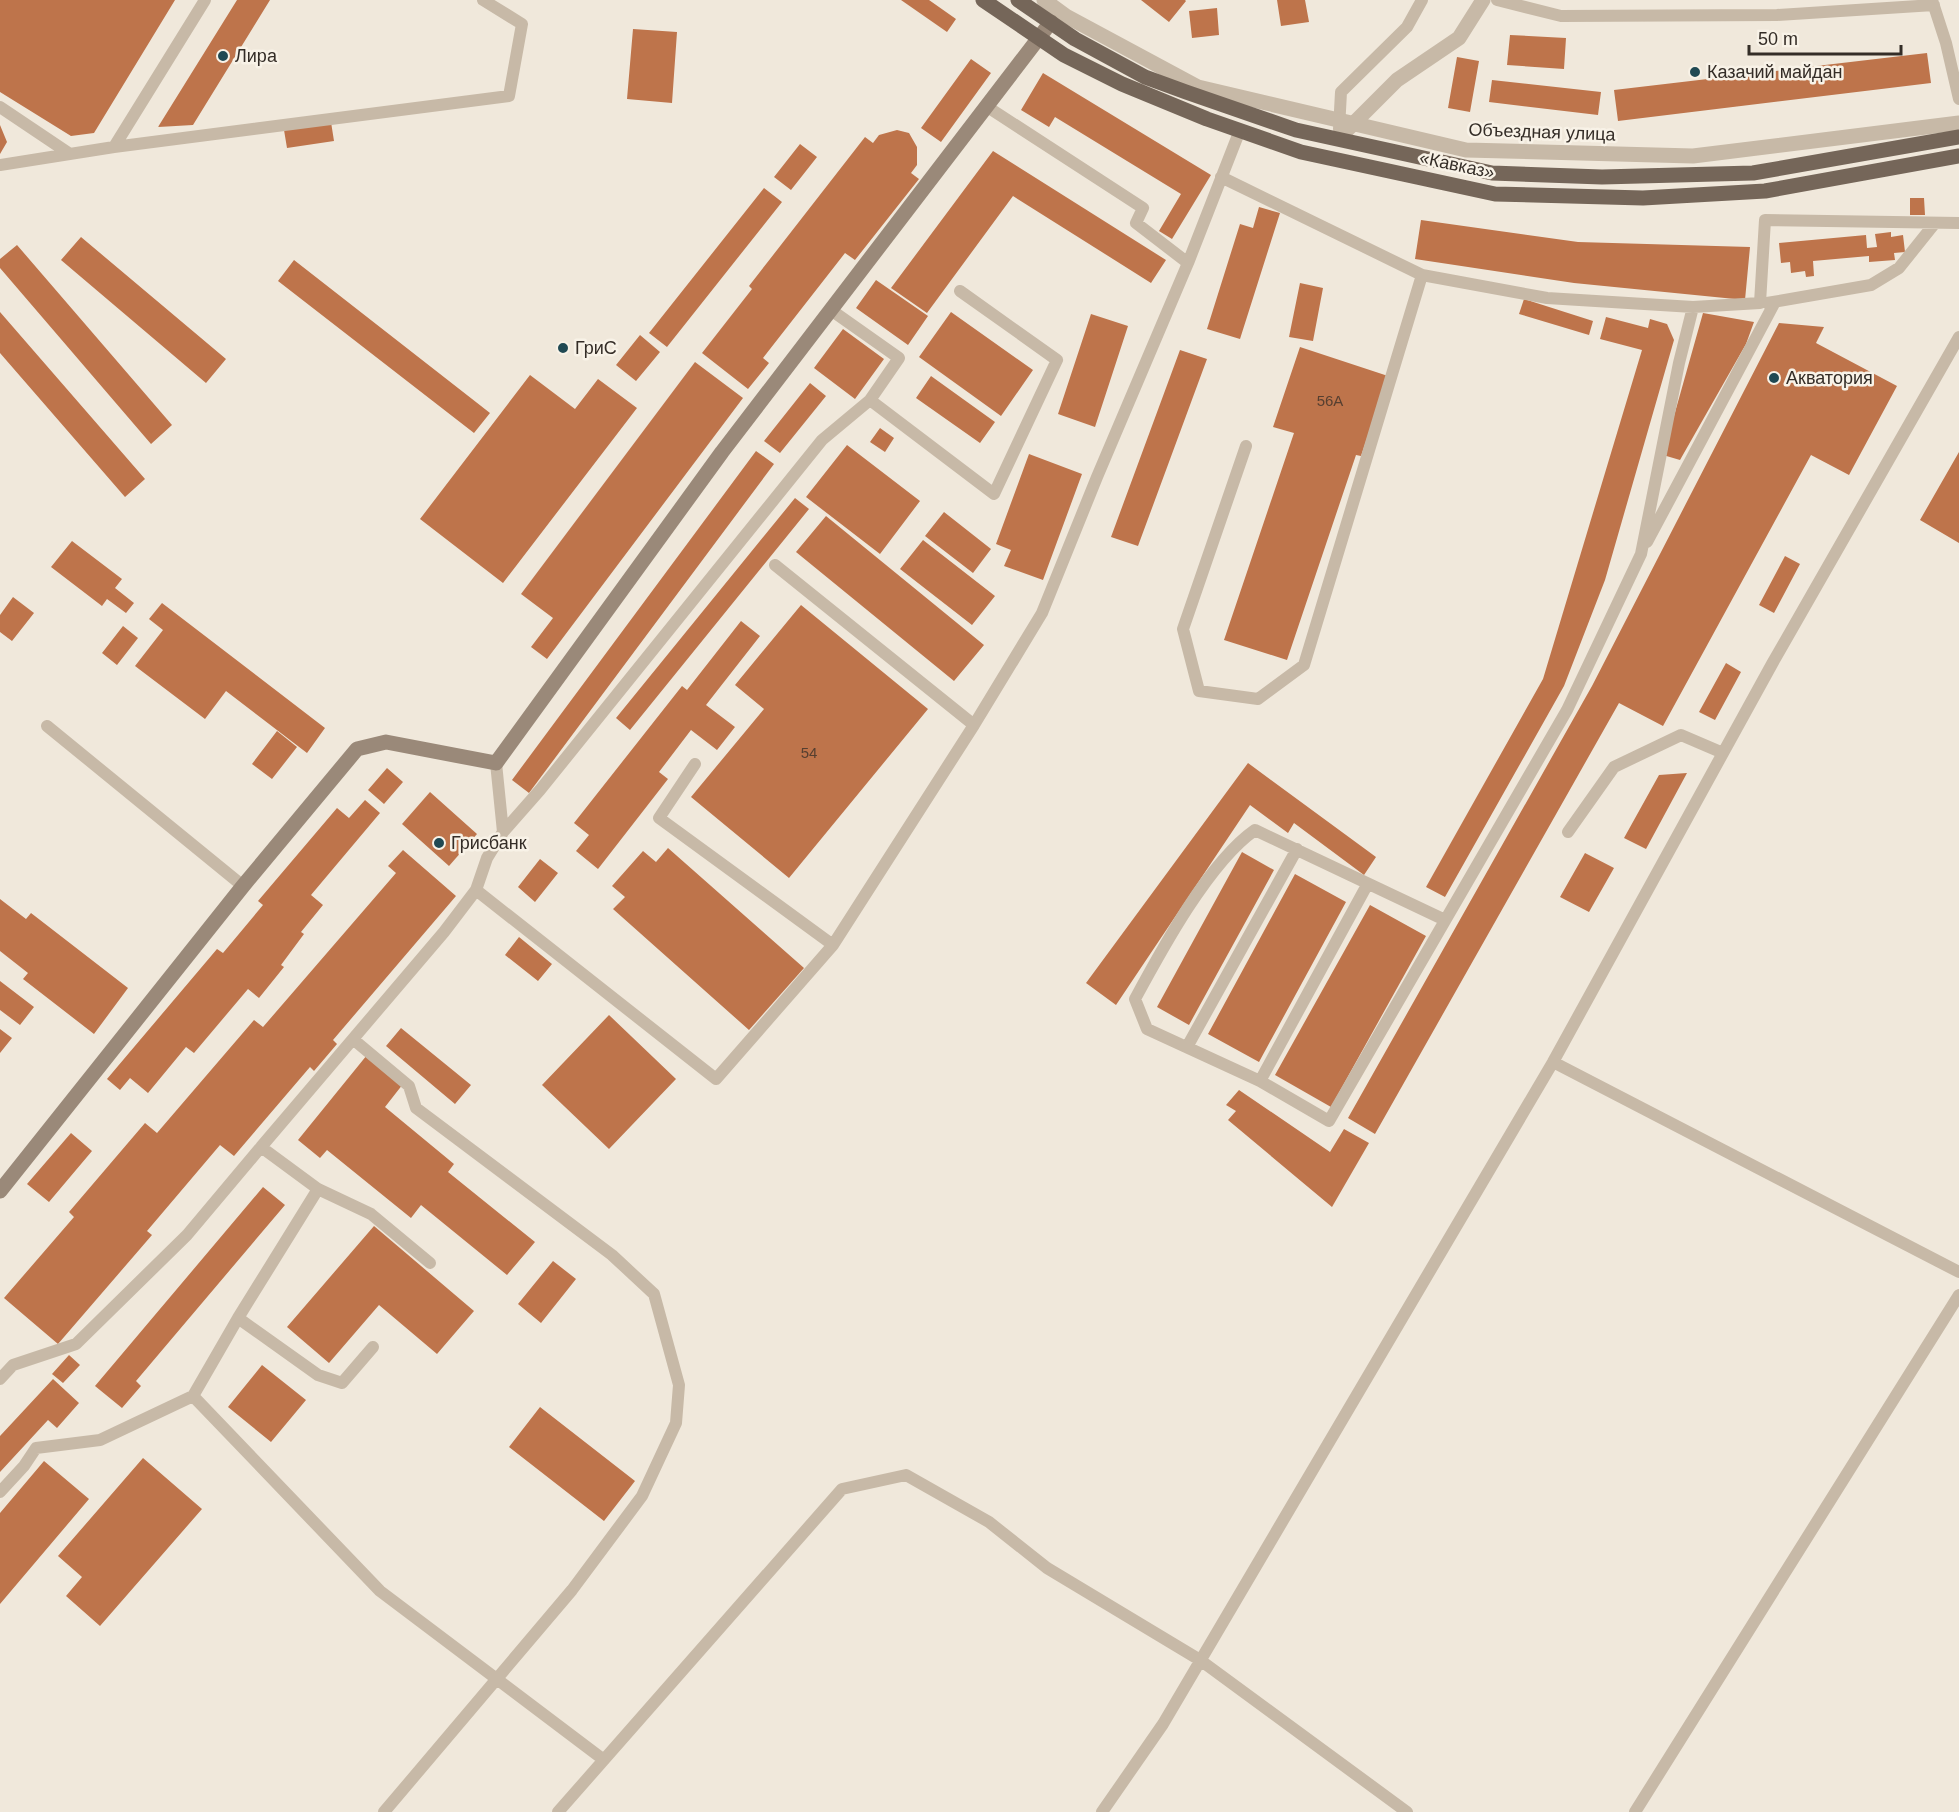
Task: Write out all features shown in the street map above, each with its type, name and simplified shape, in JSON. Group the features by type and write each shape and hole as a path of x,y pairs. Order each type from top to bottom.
{"main road":[{"name":"«Кавказ»","path":"982,0 1038,38 1122,84 1240,130 1301,152 1495,194 1643,198 1765,191 1959,156"},
{"name":"«Кавказ»","path":"1018,0 1075,39 1145,76 1296,130 1492,173 1602,177 1754,173 1959,137"}],"street":[{"name":"Объездная улица","path":"1044,0 1066,16 1198,87 1466,150 1694,156 1959,123"},
{"path":"1339,140 1346,123 1397,80 1459,38 1484,0"},
{"path":"0,1191 243,886 357,749 386,742 496,763 722,452 1051,22"}],"lane":[{"path":"114,147 205,0"},
{"path":"0,165 114,147 509,96 522,24 483,0"},
{"path":"1346,123 1341,93 1407,27 1422,0"},
{"path":"1497,0 1561,16 1776,15 1933,2 1946,43 1959,99"},
{"path":"1946,43 1959,38"},
{"path":"986,106 1143,208 1136,223 1188,263"},
{"path":"0,107 70,154"},
{"path":"476,890 716,1079 833,945 974,725 1042,613 1188,263 1240,130"},
{"path":"1221,177 1422,275 1547,298 1693,307 1775,302 1871,285 1899,268 1935,224"},
{"path":"1760,303 1765,220 1959,223"},
{"path":"1246,446 1183,629 1199,690 1258,699 1304,665 1422,275"},
{"path":"870,400 993,494 1057,360 960,291"},
{"path":"1445,920 1255,830 1238,842 1166,941 1136,999 1147,1029 1260,1081 1329,1121 1567,710 1641,554 1775,302"},
{"path":"1641,554 1679,363 1693,307"},
{"path":"0,1379 13,1365 76,1344 187,1234 354,1040 476,890 487,858 503,832 540,790 822,440 870,400 899,358 831,310"},
{"path":"1102,1812 1163,1724 1553,1062 1929,385 1959,337"},
{"path":"775,565 974,725"},
{"path":"47,726 243,886"},
{"path":"1568,832 1614,767 1681,735 1723,753"},
{"path":"496,763 503,832"},
{"path":"695,764 659,818 833,945"},
{"path":"1187,1047 1297,849"},
{"path":"1260,1081 1367,885"},
{"path":"354,1040 409,1086 416,1108 612,1255 654,1294 680,1385 676,1423 642,1496 572,1590 384,1812"},
{"path":"1553,1062 1959,1272"},
{"path":"261,1147 318,1189 371,1214 430,1263"},
{"path":"0,1492 24,1466 36,1448 100,1440 193,1396 318,1189"},
{"path":"1635,1812 1959,1295"},
{"path":"238,1318 318,1375 342,1383 373,1347"},
{"path":"193,1396 380,1591 604,1761"},
{"path":"558,1812 842,1489 906,1475 989,1522 1047,1568 1200,1660 1407,1812"}],"building":[{"path":"0,0 175,0 94,133 71,136 0,92"},
{"path":"237,0 270,0 193,125 158,127"},
{"path":"901,0 929,0 956,19 947,32"},
{"path":"1141,0 1185,0 1186,1 1169,22"},
{"path":"1277,0 1305,0 1309,22 1281,26"},
{"path":"1217,8 1219,35 1192,38 1189,11"},
{"path":"633,29 677,32 672,103 627,99"},
{"path":"1510,35 1566,38 1564,69 1507,65"},
{"path":"1927,53 1931,83 1618,121 1614,90"},
{"path":"1457,57 1479,61 1470,112 1448,108"},
{"path":"971,59 991,73 941,142 921,128"},
{"path":"1043,73 1211,175 1172,239 1159,231 1181,194 1055,117 1049,127 1021,110"},
{"path":"1492,80 1601,92 1598,115 1489,102"},
{"path":"331,122 334,141 287,148 284,130"},
{"path":"0,125 7,142 0,154"},
{"path":"897,130 909,133 917,147 917,165 911,173 919,179 855,260 845,253 763,358 769,363 748,389 702,353 752,289 749,286 865,137 873,143 879,135"},
{"path":"800,144 817,157 791,190 774,177"},
{"path":"993,151 1166,260 1151,283 1013,196 927,313 891,288"},
{"path":"764,188 782,202 667,347 649,333"},
{"path":"1910,198 1924,198 1925,215 1910,215"},
{"path":"1259,207 1280,213 1240,339 1207,329 1240,224 1253,228"},
{"path":"1421,220 1578,242 1750,247 1745,300 1574,283 1415,259"},
{"path":"1891,232 1891,237 1903,235 1905,252 1894,253 1895,260 1869,262 1869,256 1813,261 1814,276 1806,277 1805,271 1791,273 1790,262 1781,263 1779,243 1866,235 1867,248 1877,247 1875,234"},
{"path":"81,237 226,359 206,383 61,260"},
{"path":"17,245 172,425 151,444 0,268 0,259"},
{"path":"294,260 490,413 474,433 278,281"},
{"path":"876,280 928,316 908,345 856,308"},
{"path":"1300,283 1323,288 1313,341 1289,337"},
{"path":"1524,299 1593,321 1589,335 1519,314"},
{"path":"0,312 145,479 125,497 0,353"},
{"path":"951,312 1033,370 1001,416 919,357"},
{"path":"1703,313 1754,322 1746,344 1680,460 1663,455"},
{"path":"1091,314 1128,326 1095,427 1058,414"},
{"path":"1606,317 1648,328 1650,319 1667,324 1674,340 1605,580 1564,686 1445,897 1426,887 1543,679 1642,350 1600,339"},
{"path":"1779,323 1824,327 1816,343 1897,386 1849,475 1811,455 1663,726 1619,703 1375,1134 1348,1118 1592,686"},
{"path":"843,329 884,359 855,399 814,368"},
{"path":"640,335 660,352 636,381 616,365"},
{"path":"1300,347 1388,376 1361,456 1356,455 1287,660 1224,640 1294,433 1273,427"},
{"path":"1180,350 1207,359 1138,546 1111,537"},
{"path":"695,362 743,398 547,659 531,647 553,618 521,594"},
{"path":"530,375 575,409 598,379 637,408 503,583 420,519"},
{"path":"931,376 995,422 980,443 916,398"},
{"path":"810,383 826,396 780,453 764,441"},
{"path":"880,428 894,438 885,452 870,442"},
{"path":"847,445 920,501 880,554 806,497"},
{"path":"756,451 774,464 529,793 512,780"},
{"path":"1959,452 1959,543 1920,520"},
{"path":"1029,454 1082,474 1043,580 1004,566 1011,550 996,544"},
{"path":"795,498 809,509 630,730 616,718"},
{"path":"944,512 991,549 973,573 925,536"},
{"path":"826,516 984,645 954,681 796,552"},
{"path":"923,540 995,596 972,625 900,569"},
{"path":"72,541 122,579 115,588 134,603 126,613 107,599 102,606 51,567"},
{"path":"1785,556 1800,564 1774,613 1759,605"},
{"path":"13,597 34,613 12,641 0,632 0,615"},
{"path":"162,603 325,728 307,753 226,691 205,719 135,666 163,630 149,619"},
{"path":"801,605 928,709 789,878 691,797 764,709 735,685"},
{"path":"741,621 760,636 706,705 735,727 717,750 691,730 659,772 668,779 598,869 576,851 589,835 574,823 682,686 687,690"},
{"path":"123,626 138,638 117,665 102,653"},
{"path":"1726,663 1741,672 1715,720 1699,712"},
{"path":"277,731 297,747 272,779 252,764"},
{"path":"1248,763 1376,857 1364,875 1294,823 1288,833 1250,805 1116,1005 1086,983"},
{"path":"387,768 403,782 384,804 368,790"},
{"path":"1687,773 1646,849 1624,838 1659,775"},
{"path":"430,792 477,834 449,866 402,824"},
{"path":"365,800 380,813 311,895 323,905 301,932 304,934 281,965 284,967 259,998 248,989 194,1053 186,1047 148,1093 130,1078 120,1090 107,1079 217,949 223,953 263,905 258,901 337,808 349,818"},
{"path":"668,848 804,968 749,1030 613,909 625,897 612,886 643,851 656,862"},
{"path":"403,850 456,896 333,1040 337,1044 314,1071 310,1067 234,1156 220,1145 147,1231 152,1235 58,1344 4,1298 74,1217 69,1212 145,1123 157,1133 254,1020 263,1027 396,873 388,866"},
{"path":"1242,852 1274,870 1189,1025 1157,1007"},
{"path":"1585,853 1614,868 1589,912 1560,897"},
{"path":"540,859 558,873 535,902 518,887"},
{"path":"1295,874 1346,902 1259,1062 1208,1034"},
{"path":"0,899 26,919 31,913 128,988 94,1034 23,979 28,973 0,951"},
{"path":"1370,905 1426,936 1331,1107 1275,1075"},
{"path":"519,937 552,964 538,981 505,955"},
{"path":"0,981 34,1007 20,1025 0,1010"},
{"path":"609,1015 676,1079 609,1149 542,1085"},
{"path":"401,1028 471,1085 455,1104 386,1046"},
{"path":"0,1029 12,1038 0,1053"},
{"path":"367,1055 403,1084 385,1107 454,1164 448,1172 535,1242 507,1275 421,1205 411,1218 327,1150 320,1158 298,1140"},
{"path":"1239,1090 1330,1152 1344,1129 1369,1143 1332,1207 1228,1120 1236,1111 1226,1105"},
{"path":"71,1133 92,1151 49,1202 27,1184"},
{"path":"263,1187 285,1205 136,1381 141,1386 122,1408 95,1386"},
{"path":"374,1226 474,1311 437,1354 379,1305 329,1363 287,1327"},
{"path":"553,1261 576,1279 541,1323 518,1304"},
{"path":"69,1355 80,1365 63,1383 52,1374"},
{"path":"262,1365 306,1400 271,1442 228,1407"},
{"path":"53,1379 79,1403 57,1428 48,1420 0,1472 0,1436"},
{"path":"540,1407 635,1481 604,1521 509,1447"},
{"path":"143,1458 202,1509 100,1626 66,1596 82,1577 58,1556"},
{"path":"44,1461 89,1499 0,1604 0,1513"}],"place":[{"name":"Лира","path":"223,56"},
{"name":"Казачий майдан","path":"1695,72"},
{"name":"ГриС","path":"563,348"},
{"name":"Акватория","path":"1774,378"},
{"name":"Грисбанк","path":"439,843"}]}
